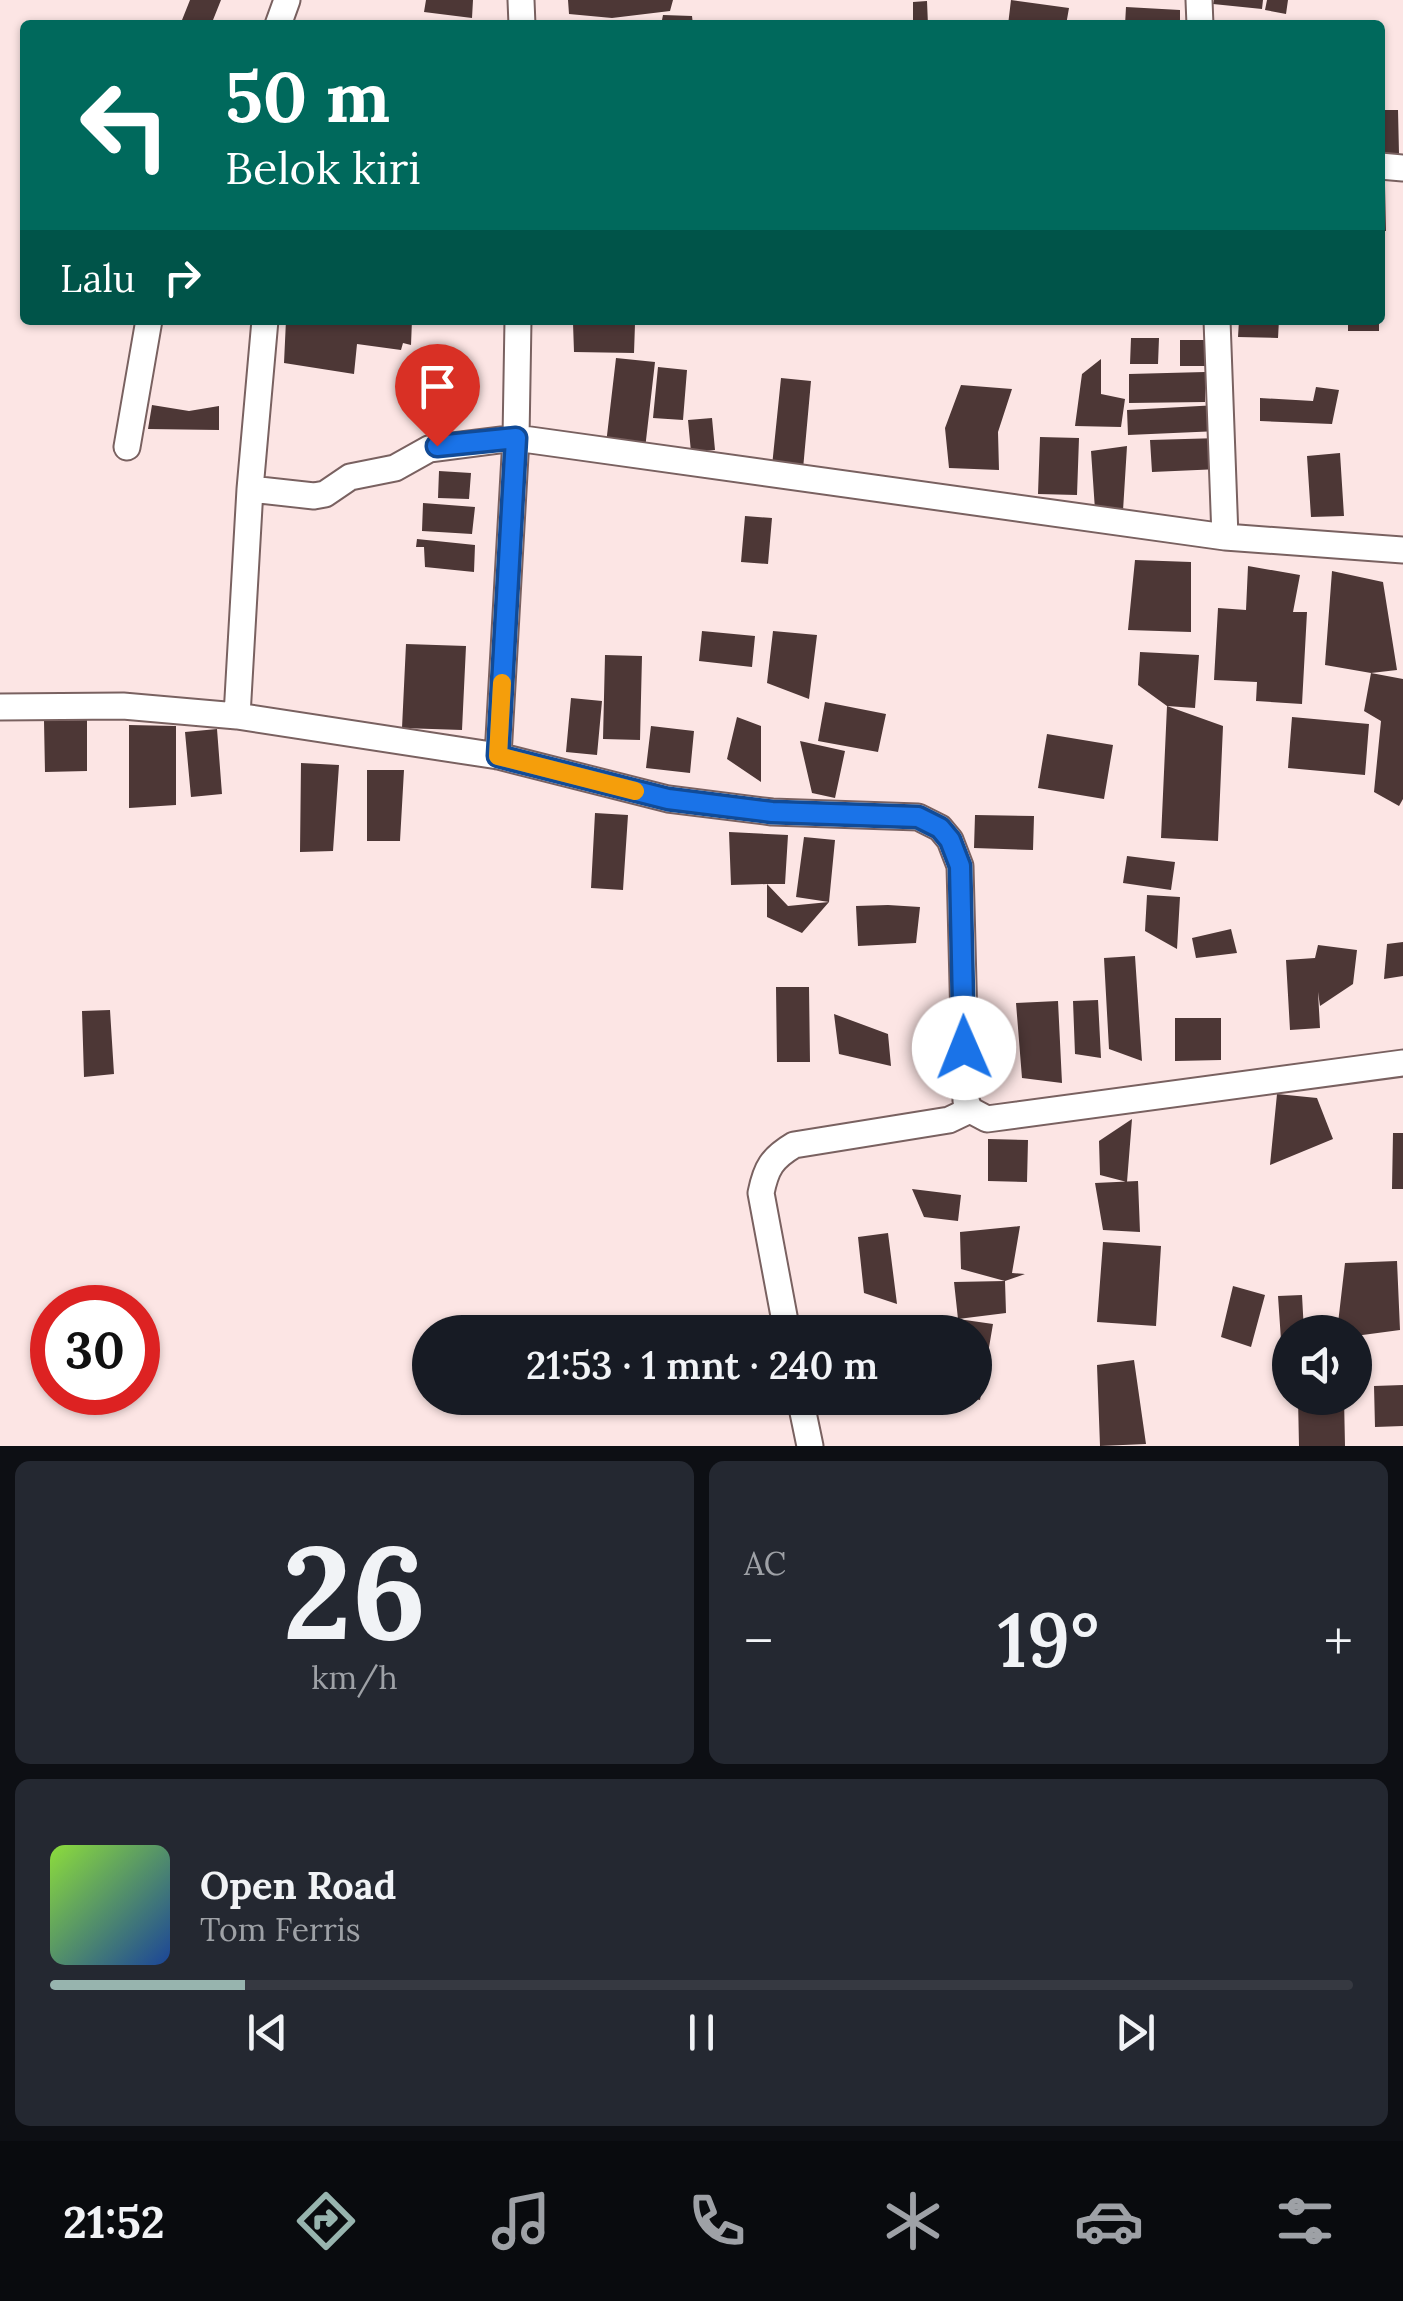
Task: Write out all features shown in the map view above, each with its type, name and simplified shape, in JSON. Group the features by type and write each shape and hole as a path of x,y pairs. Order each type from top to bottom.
{"street":[{"path":"127,447 148,325"},
{"path":"237,716 265,325"},
{"path":"498,756 516,438 518,325"},
{"path":"1217,325 1225,538"},
{"path":"250,489 325,494 350,477 395,468 437,446 516,438 1225,538 1403,550"},
{"path":"0,707 123,706 237,716 498,756 668,799 772,812 918,817 940,828 950,840 960,866 966,1102 970,1110 987,1119 1403,1063"},
{"path":"784,1315 761,1193 765,1172 775,1156 794,1146 937,1122 970,1110"},
{"path":"804,1415 810,1446"}],"building":[{"path":"190,0 221,0 213,20 182,20"},
{"path":"426,0 473,0 472,18 424,12"},
{"path":"568,0 673,0 670,11 612,18 569,14"},
{"path":"1011,0 1069,8 1067,20 1009,20"},
{"path":"1214,0 1263,0 1262,9 1213,4"},
{"path":"1267,0 1288,0 1286,14 1265,10"},
{"path":"927,1 928,20 913,20 913,2"},
{"path":"1126,7 1180,10 1180,20 1125,20"},
{"path":"663,15 692,16 692,20 662,20"},
{"path":"1385,110 1398,110 1399,154 1385,154"},
{"path":"286,325 412,325 411,345 403,343 401,350 357,344 354,374 284,363"},
{"path":"573,325 635,325 634,353 574,352"},
{"path":"1239,325 1279,325 1278,338 1238,337"},
{"path":"1348,325 1379,325 1379,331 1348,331"},
{"path":"1131,338 1159,338 1158,364 1130,364"},
{"path":"1180,340 1208,340 1208,366 1180,366"},
{"path":"616,358 655,362 645,449 606,444"},
{"path":"1101,359 1101,394 1125,399 1121,427 1075,426 1082,374"},
{"path":"658,367 687,370 683,420 653,418"},
{"path":"1205,372 1205,402 1129,403 1129,374"},
{"path":"781,378 811,381 803,469 772,466"},
{"path":"961,385 1012,389 998,432 999,470 949,468 945,428"},
{"path":"1316,387 1339,390 1332,424 1260,421 1260,398 1313,401"},
{"path":"152,405 189,411 219,406 219,430 148,429"},
{"path":"1218,405 1219,431 1128,435 1127,410"},
{"path":"712,418 715,450 691,452 688,420"},
{"path":"1040,437 1079,438 1077,495 1038,494"},
{"path":"1220,438 1220,469 1152,472 1150,440"},
{"path":"1127,446 1123,511 1095,510 1091,451"},
{"path":"1340,453 1344,516 1311,517 1307,456"},
{"path":"439,471 471,473 469,499 438,498"},
{"path":"423,503 475,507 472,534 422,531"},
{"path":"745,516 772,518 768,564 741,562"},
{"path":"417,539 475,545 474,572 425,567 424,547 416,547"},
{"path":"1135,560 1191,562 1191,632 1128,630"},
{"path":"1248,566 1300,575 1293,612 1307,612 1302,704 1256,701 1257,682 1214,680 1218,608 1246,610"},
{"path":"1332,571 1383,582 1397,670 1371,673 1325,665"},
{"path":"702,631 755,636 752,667 699,661"},
{"path":"773,631 817,635 809,699 767,683"},
{"path":"406,644 466,646 462,730 402,728"},
{"path":"1140,652 1199,655 1195,708 1167,706 1138,685"},
{"path":"605,655 642,656 640,740 603,739"},
{"path":"1371,673 1403,679 1403,799 1399,806 1374,792 1381,721 1364,711"},
{"path":"571,698 602,701 597,755 566,752"},
{"path":"825,702 886,714 878,752 818,741"},
{"path":"1167,706 1223,726 1218,841 1161,838"},
{"path":"737,717 761,726 761,782 727,759"},
{"path":"1292,717 1369,724 1365,775 1288,768"},
{"path":"87,720 87,771 45,772 44,721"},
{"path":"129,725 176,726 176,805 129,808"},
{"path":"651,726 694,731 690,773 646,768"},
{"path":"217,729 222,794 191,797 185,732"},
{"path":"1047,734 1113,745 1104,799 1038,788"},
{"path":"800,741 845,751 835,798 812,793"},
{"path":"301,763 339,765 333,851 300,852"},
{"path":"367,770 404,770 400,841 367,841"},
{"path":"595,813 628,815 623,890 591,888"},
{"path":"975,815 1034,816 1033,850 974,848"},
{"path":"729,832 788,835 785,884 731,885"},
{"path":"804,837 835,840 829,902 796,897"},
{"path":"1127,856 1175,862 1171,890 1123,883"},
{"path":"767,884 788,906 829,902 802,933 767,917"},
{"path":"1147,895 1180,897 1177,949 1145,931"},
{"path":"856,906 920,907 916,943 858,946"},
{"path":"1231,929 1237,953 1196,958 1192,938"},
{"path":"1403,942 1403,976 1384,979 1387,944"},
{"path":"1318,945 1357,950 1353,984 1320,1006 1318,992 1320,1028 1290,1030 1286,960 1315,958"},
{"path":"1135,956 1142,1061 1109,1049 1104,958"},
{"path":"776,987 809,987 810,1062 777,1062"},
{"path":"1098,1000 1101,1058 1075,1054 1073,1001"},
{"path":"1058,1001 1062,1083 1022,1078 1016,1003"},
{"path":"110,1010 114,1074 84,1077 82,1011"},
{"path":"834,1014 888,1034 891,1066 839,1054"},
{"path":"1175,1018 1221,1018 1221,1060 1175,1061"},
{"path":"1277,1094 1317,1098 1333,1139 1270,1165"},
{"path":"1132,1119 1127,1182 1100,1175 1099,1141"},
{"path":"1393,1133 1403,1133 1403,1189 1392,1189"},
{"path":"988,1139 1028,1140 1027,1182 988,1181"},
{"path":"1138,1181 1140,1232 1103,1230 1095,1183"},
{"path":"912,1189 961,1195 958,1221 924,1217"},
{"path":"1020,1226 1012,1273 1025,1274 1005,1281 961,1269 960,1232"},
{"path":"888,1233 897,1304 864,1293 858,1237"},
{"path":"1103,1242 1161,1246 1156,1326 1097,1322"},
{"path":"1397,1261 1400,1330 1372,1334 1372,1315 1339,1315 1345,1263"},
{"path":"1005,1281 1006,1313 958,1315 954,1282"},
{"path":"1233,1286 1265,1295 1251,1347 1221,1337"},
{"path":"1302,1295 1303,1315 1279,1315 1278,1296"},
{"path":"1134,1360 1146,1444 1100,1446 1097,1365"},
{"path":"1403,1385 1403,1426 1375,1427 1374,1386"},
{"path":"1298,1415 1344,1415 1345,1446 1299,1446"}],"slow traffic":[{"path":"502,683 498,756 635,791"}],"route":[{"path":"437,446 516,438 498,756 668,799 772,812 928,820 950,840 960,866 964,1048"}]}
